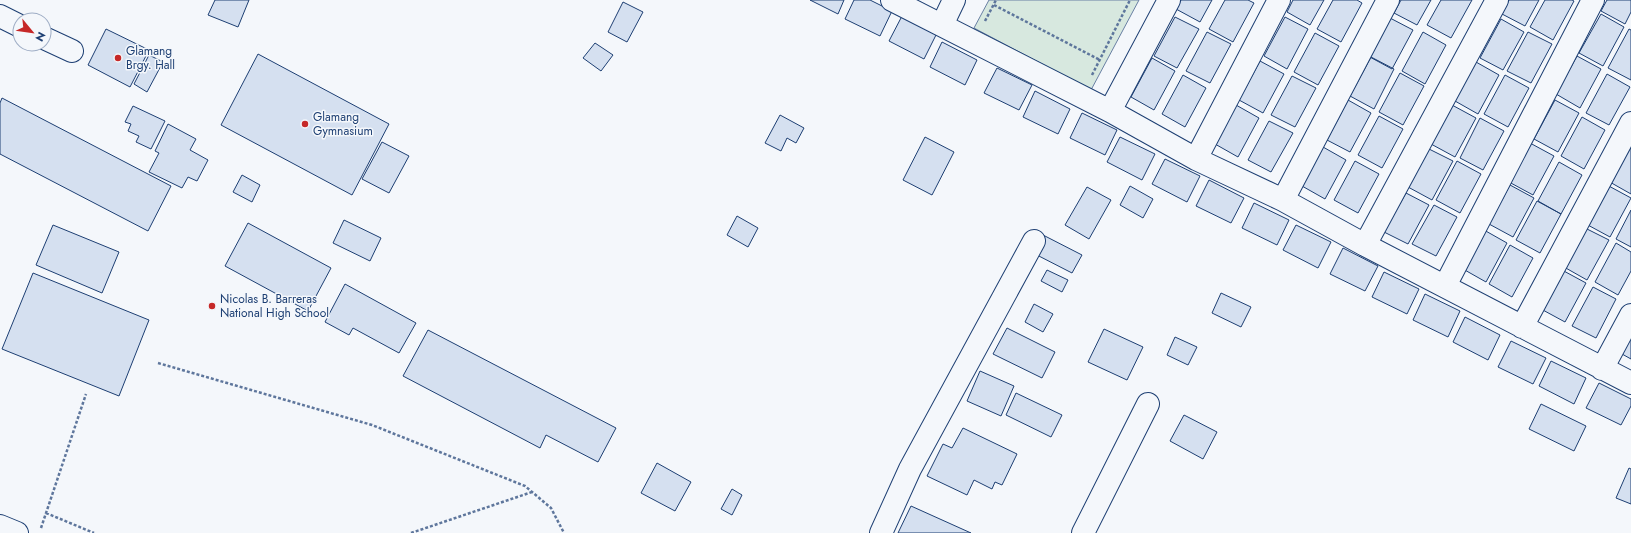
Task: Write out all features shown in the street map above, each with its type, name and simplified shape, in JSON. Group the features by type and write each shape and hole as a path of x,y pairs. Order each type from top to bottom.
{"street":[{"path":"892,0 1110,111 1196,159 1283,200 1365,245 1631,383"},
{"path":"942,25 954,0"},
{"path":"1110,111 1169,0"},
{"path":"1196,159 1279,0"},
{"path":"1283,200 1388,0"},
{"path":"1365,245 1497,0"},
{"path":"1445,286 1593,0"},
{"path":"0,16 12,22"},
{"path":"52,42 72,52"},
{"path":"1522,327 1631,123"},
{"path":"881,533 910,469 1034,241"},
{"path":"1602,369 1631,314"},
{"path":"1083,533 1148,404"},
{"path":"0,526 17,533"}],"path":[{"path":"1081,97 1130,0"},
{"path":"994,5 1100,60"},
{"path":"158,363 372,425 525,486 551,508 564,533"},
{"path":"39,533 86,394"},
{"path":"411,533 532,492"},
{"path":"46,513 94,533"}],"shaded area":[{"path":"989,0 1139,0 1091,90 974,28"}],"building":[{"path":"215,0 249,0 238,27 208,15"},
{"path":"810,0 844,0 838,14"},
{"path":"854,0 870,0 892,11 880,36 845,19"},
{"path":"1181,0 1212,0 1200,22 1176,9"},
{"path":"1225,0 1248,0 1254,3 1233,42 1209,29"},
{"path":"1293,0 1324,0 1310,25 1287,12"},
{"path":"1333,0 1357,0 1362,3 1341,42 1317,29"},
{"path":"1401,0 1431,0 1417,25 1394,13"},
{"path":"1441,0 1472,0 1451,38 1427,25"},
{"path":"1509,0 1539,0 1525,26 1502,14"},
{"path":"1545,0 1574,1 1553,40 1530,27"},
{"path":"1607,0 1631,0 1631,12 1625,24 1601,11"},
{"path":"623,2 643,12 627,42 608,32"},
{"path":"1601,14 1624,27 1603,66 1579,53"},
{"path":"902,16 937,33 924,59 889,41"},
{"path":"1175,17 1199,29 1177,68 1154,56"},
{"path":"1285,17 1308,29 1287,69 1264,56"},
{"path":"1390,18 1413,30 1392,69 1368,56"},
{"path":"1501,19 1524,32 1503,70 1480,58"},
{"name":"Glamang Brgy. Hall","path":"106,29 149,50 130,87 88,65"},
{"path":"1629,29 1631,30 1631,80 1608,68"},
{"path":"1207,32 1231,44 1210,83 1186,71"},
{"path":"1423,32 1446,45 1425,84 1402,71"},
{"path":"1528,32 1552,44 1531,83 1507,71"},
{"path":"1315,33 1339,46 1318,85 1294,72"},
{"path":"942,42 977,60 965,85 930,67"},
{"path":"595,43 613,55 601,71 583,58"},
{"name":"Glamang Gymnasium","path":"258,54 389,124 352,195 221,125"},
{"path":"149,55 163,62 147,92 134,84"},
{"path":"1577,56 1601,69 1580,108 1556,94"},
{"path":"1371,57 1394,69 1374,109 1350,96"},
{"path":"1152,58 1175,71 1154,110 1131,97"},
{"path":"1260,61 1284,74 1263,113 1239,100"},
{"path":"1476,62 1499,75 1478,114 1455,101"},
{"path":"997,68 1032,85 1019,110 984,93"},
{"path":"1400,73 1424,86 1403,125 1379,112"},
{"path":"1607,74 1630,87 1609,125 1586,113"},
{"path":"1183,75 1206,88 1185,127 1162,114"},
{"path":"1505,75 1529,88 1508,127 1484,114"},
{"path":"1292,76 1316,88 1295,127 1271,115"},
{"path":"1035,91 1070,109 1058,134 1023,117"},
{"path":"2,98 171,186 148,231 0,154 0,103"},
{"path":"1348,100 1371,113 1350,152 1327,140"},
{"path":"1555,100 1579,113 1558,152 1534,139"},
{"path":"1236,105 1259,118 1238,157 1215,144"},
{"path":"1452,105 1476,118 1455,157 1431,144"},
{"path":"133,106 165,121 151,149 136,142 139,136 128,131 131,124 125,122"},
{"path":"1082,113 1117,130 1105,155 1070,138"},
{"path":"780,115 804,128 796,143 787,138 781,151 765,143"},
{"path":"1379,116 1403,129 1382,168 1358,155"},
{"path":"1582,117 1605,130 1584,169 1561,156"},
{"path":"1480,118 1504,131 1483,170 1460,158"},
{"path":"1269,121 1293,133 1271,172 1248,160"},
{"path":"168,124 196,139 190,150 208,160 197,181 188,177 182,188 149,172 159,153 155,151"},
{"path":"925,137 954,152 932,195 903,180"},
{"path":"1120,137 1155,154 1142,180 1107,162"},
{"path":"382,142 409,156 389,193 362,179"},
{"path":"1530,143 1554,156 1533,195 1509,182"},
{"path":"1631,143 1631,194 1608,181"},
{"path":"1323,147 1346,160 1325,199 1302,186"},
{"path":"1429,149 1453,161 1432,200 1408,187"},
{"path":"1165,159 1200,176 1187,202 1152,184"},
{"path":"1355,161 1379,174 1358,213 1334,200"},
{"path":"1457,161 1481,174 1460,213 1436,200"},
{"path":"1559,162 1582,175 1561,214 1538,201"},
{"path":"242,175 260,185 252,202 233,192"},
{"path":"1209,180 1244,198 1231,223 1196,206"},
{"path":"1510,185 1534,198 1513,237 1489,224"},
{"path":"1607,185 1631,198 1610,237 1586,224"},
{"path":"1130,186 1153,199 1143,218 1120,205"},
{"path":"1087,187 1111,200 1089,239 1065,225"},
{"path":"1406,193 1429,205 1408,244 1384,232"},
{"path":"1537,201 1561,214 1540,253 1516,240"},
{"path":"1254,203 1289,220 1277,245 1242,228"},
{"path":"1434,205 1457,217 1436,256 1412,244"},
{"path":"1631,210 1631,247 1616,239"},
{"path":"737,216 758,228 748,247 727,235"},
{"path":"344,220 381,238 370,261 333,243"},
{"path":"248,223 331,268 308,311 225,266"},
{"path":"53,225 119,252 102,293 36,265"},
{"path":"1296,225 1331,242 1318,268 1283,250"},
{"path":"1585,228 1609,240 1587,280 1564,267"},
{"path":"1484,230 1507,243 1486,282 1463,269"},
{"path":"1043,235 1082,255 1072,273 1033,253"},
{"path":"1616,243 1631,252 1631,271 1618,295 1595,282"},
{"path":"1510,245 1533,258 1512,297 1489,284"},
{"path":"1343,248 1378,266 1365,291 1330,274"},
{"path":"1047,270 1068,280 1062,292 1041,281"},
{"path":"1562,270 1586,283 1565,322 1541,309"},
{"path":"1384,272 1419,289 1407,314 1372,297"},
{"path":"33,273 149,320 119,396 2,349"},
{"path":"345,284 416,323 399,353 353,328 349,335 325,322"},
{"path":"1593,287 1616,299 1596,338 1572,326"},
{"path":"1221,293 1251,307 1241,327 1212,313"},
{"path":"1425,294 1460,311 1448,337 1413,320"},
{"path":"1034,304 1053,314 1043,332 1025,322"},
{"path":"1465,317 1500,335 1488,360 1453,342"},
{"path":"1007,328 1055,352 1042,378 993,354"},
{"path":"1104,329 1143,347 1127,380 1088,362"},
{"path":"428,330 616,428 598,462 546,435 540,448 403,376"},
{"path":"1175,337 1197,347 1188,365 1167,355"},
{"path":"1631,337 1631,359 1622,354"},
{"path":"1511,341 1546,358 1533,384 1498,367"},
{"path":"1551,361 1586,378 1574,404 1539,386"},
{"path":"980,371 1014,386 1001,416 967,401"},
{"path":"1599,383 1631,399 1631,406 1621,425 1586,408"},
{"path":"1016,393 1062,415 1051,437 1006,415"},
{"path":"1541,404 1586,426 1574,451 1529,429"},
{"path":"1184,415 1217,432 1203,459 1170,441"},
{"path":"963,428 1017,454 1002,485 995,482 992,489 974,480 967,495 927,476 943,444 952,448"},
{"path":"657,463 691,482 675,511 641,493"},
{"path":"1629,468 1631,469 1631,504 1616,498"},
{"path":"732,489 742,495 732,515 721,509"},
{"path":"911,506 971,533 898,533"}],"place":[{"name":"Glamang Brgy. Hall","path":"118,58"},
{"name":"Glamang Gymnasium","path":"305,124"},
{"name":"Nicolas B. Barreras National High School","path":"212,306"}]}
